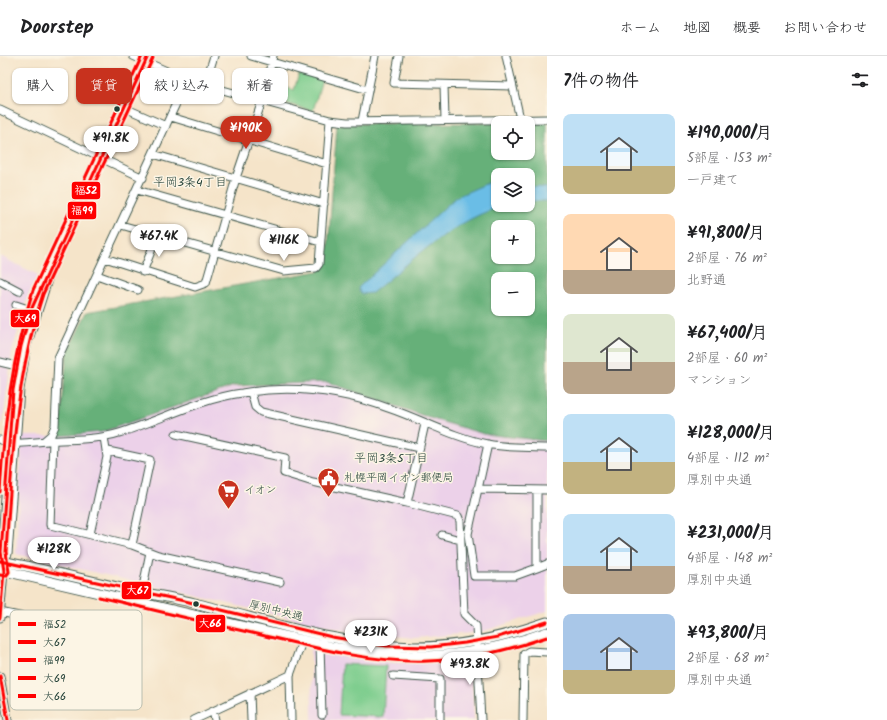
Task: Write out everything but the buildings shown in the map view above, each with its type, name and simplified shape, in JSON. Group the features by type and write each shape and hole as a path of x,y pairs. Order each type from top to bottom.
{"main road":[{"name":"厚別中央通","path":"2,566 141,597 320,644 369,653 412,656 478,650 547,632"},
{"name":"厚別中央通","path":"141,597 196,603 307,631 376,645 415,647 478,641 547,622"}],"street":[{"path":"133,56 146,59 164,68"},
{"path":"210,68 214,56"},
{"path":"251,56 272,59 368,90"},
{"path":"362,121 375,56"},
{"path":"398,56 394,83 512,86"},
{"path":"506,56 519,116"},
{"path":"0,618 2,566 8,554 13,390 31,310 146,59"},
{"path":"444,85 445,120"},
{"path":"44,441 51,436 55,426 58,358 177,104"},
{"path":"105,258 143,272 195,288 206,283 236,178 261,104"},
{"path":"273,104 330,120 491,120"},
{"path":"124,108 166,126"},
{"path":"0,110 102,157 143,178"},
{"path":"535,119 547,119 547,113"},
{"path":"171,117 327,164"},
{"path":"121,225 284,272 316,268 319,264 330,120"},
{"path":"153,154 324,204"},
{"path":"137,190 320,242"},
{"path":"143,272 157,236"},
{"path":"12,442 27,346 55,256"},
{"path":"97,275 138,290"},
{"path":"0,281 20,290"},
{"path":"16,305 31,310"},
{"path":"0,362 18,366"},
{"path":"0,440 12,442 104,437 120,433 210,399 250,392 287,390 333,393 388,408 462,438 488,444 547,448"},
{"path":"250,392 255,407 261,412 419,448"},
{"path":"407,503 425,424"},
{"path":"176,434 285,458 284,473 313,482 458,516 460,521 464,614 476,626 478,641 481,720"},
{"path":"90,534 108,451 104,437"},
{"path":"53,440 50,525 132,545 150,552 280,582"},
{"path":"488,444 468,534 474,576 515,576 547,564"},
{"path":"108,451 150,460 132,545"},
{"path":"477,489 547,490"},
{"path":"537,490 537,568"},
{"path":"442,535 460,540"},
{"path":"141,597 150,552"},
{"path":"0,612 10,614"},
{"path":"291,720 290,675 303,639"},
{"path":"320,644 322,715"},
{"path":"522,720 524,654 529,651 547,652"},
{"path":"194,720 290,675"},
{"path":"0,676 8,720"},
{"path":"393,676 440,679 440,720"},
{"path":"250,693 251,720"},
{"path":"213,711 215,720"}],"shaded area":[{"path":"0,256 38,275 26,301 12,352 3,419 0,426"},
{"path":"327,382 433,419 484,434 547,441 547,611 481,632 415,638 350,632 16,554 22,436 59,436 102,432 233,387"},
{"path":"311,647 341,656 395,663 471,659 474,720 312,720"}],"green space":[{"path":"299,74 322,79 313,111 288,104 288,88 294,90"},
{"path":"491,123 491,160 535,160 535,123 547,123 547,441 484,434 433,419 327,382 234,386 102,432 59,436 67,353 87,312 319,271 327,262 337,124"},
{"path":"342,664 386,666 383,717 339,715"}],"water":[{"path":"491,182 491,210 452,230 419,254 372,293 361,294 358,288 456,197"},
{"path":"535,187 547,188 547,201 535,201"}],"transit line":[{"name":"大69","path":"0,492 4,441 14,365 33,290 142,56"},
{"name":"福52","path":"0,618 4,571 1,552 13,390 21,346 31,310 148,56"},
{"name":"福99","path":"0,575 6,576 9,572 6,552 16,422 26,358 43,294 153,58"},
{"name":"大67","path":"0,561 189,602 332,637 387,646 431,647 465,643 498,637 547,622"},
{"name":"大66","path":"99,597 344,654 386,660 428,661 459,659 503,650 547,637"},
{"name":"福52","path":"0,676 8,720"}],"place":[{"name":"札幌平岡イオン郵便局","path":"328,498"},
{"name":"イオン","path":"228,510"}],"district":[{"name":"平岡3条4丁目","path":"190,182"},
{"name":"平岡3条5丁目","path":"391,458"}]}
